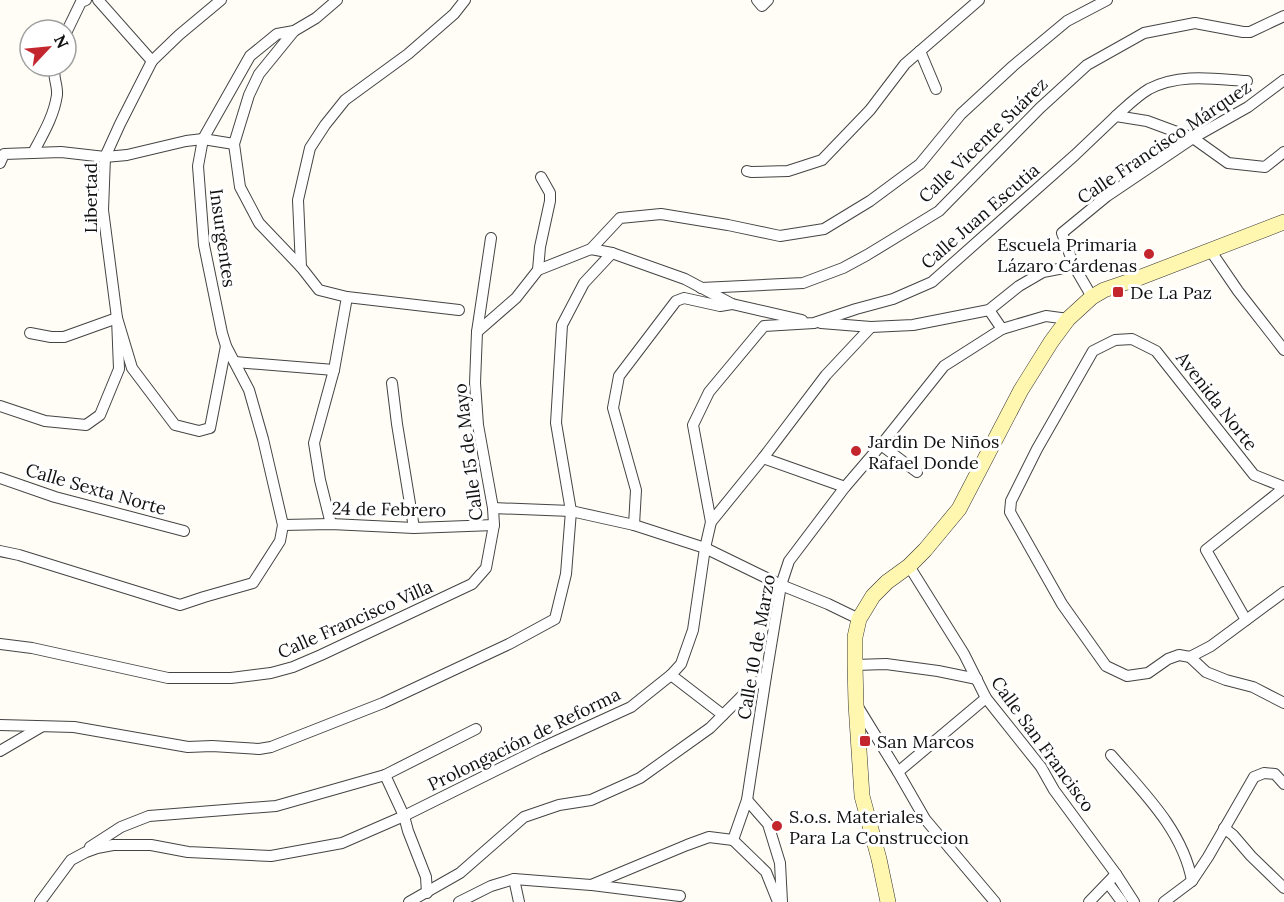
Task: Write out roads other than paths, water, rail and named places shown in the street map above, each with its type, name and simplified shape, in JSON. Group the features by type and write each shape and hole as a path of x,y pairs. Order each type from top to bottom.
{"street":[{"path":"73,18 81,2 86,0"},
{"name":"Libertad","path":"0,406 45,421 86,425 100,415 119,369 117,318 103,210 105,157 152,61 221,0"},
{"name":"Insurgentes","path":"282,528 263,439 249,390 226,346 222,333 204,245 198,166 203,140 249,56 277,34 294,31 316,18 337,0"},
{"path":"301,267 298,200 310,148 345,100 408,54 454,14 465,0"},
{"path":"757,0 762,6 768,0"},
{"path":"747,171 788,171 822,160 870,110 905,64 979,0"},
{"path":"477,332 516,298 538,270 591,249 620,218 661,214 780,236 824,229 870,201 920,164 960,114 1013,66 1067,21 1107,0"},
{"path":"99,1 152,61"},
{"name":"Calle Vicente Suárez","path":"700,288 803,283 843,268 867,255 939,211 1040,108 1087,65 1144,33 1195,23 1250,32 1284,16"},
{"path":"294,31 259,74 249,94 234,144 240,187 259,224 301,267 319,290 348,297 459,310"},
{"path":"920,51 936,89"},
{"path":"33,153 52,117 57,92 54,78"},
{"name":"Calle Juan Escutia","path":"814,323 894,299 932,282 1116,116 1148,90 1191,78 1247,81"},
{"name":"Calle Francisco Márquez","path":"1092,297 1074,266 1062,233 1107,196 1193,138 1248,107 1284,80"},
{"path":"1116,116 1147,121 1193,138 1228,163 1265,167 1284,152"},
{"path":"2,158 33,153 61,152 105,157 127,155 186,141 203,140 234,144"},
{"path":"538,270 540,247 550,201 550,193 541,177"},
{"path":"888,902 862,796 855,665 855,637 858,619 873,596 925,550 959,508 1021,390 1068,319 1092,297 1104,290 1284,222"},
{"name":"Calle 15 de Mayo","path":"472,584 486,568 494,525 478,424 475,383 477,332 490,238"},
{"path":"591,249 612,253 685,279 732,304 814,323"},
{"path":"1210,250 1238,291 1284,350"},
{"path":"0,725 74,727 188,747 259,749 271,747 383,703 509,644 555,618 566,574 570,511 556,423 562,326 584,284 612,253"},
{"path":"711,522 693,425 710,392 764,326 814,323 871,327 913,326 989,310 1019,286 1043,272 1074,266"},
{"path":"331,524 314,443 334,370 348,297"},
{"path":"634,525 636,490 614,408 619,376 676,301 684,298 720,306 732,304"},
{"path":"989,310 1002,329"},
{"name":"Calle 10 de Marzo","path":"733,840 747,800 765,676 782,585 789,561 845,487 944,366 1002,329 1046,316 1068,319"},
{"path":"30,333 64,337 117,318 132,368 175,425 199,431 210,428 226,346"},
{"name":"Prolongación de Reforma","path":"40,902 71,860 86,852 113,845 151,845 188,852 271,856 342,843 404,816 539,749 631,707 671,675 681,664 693,630 711,522 763,459 826,375 871,327"},
{"name":"Avenida Norte","path":"1190,657 1179,655 1168,659 1148,673 1128,676 1106,666 1062,604 1010,512 1011,501 1037,449 1093,351 1115,340 1132,339 1156,351 1254,475 1284,488"},
{"path":"235,362 334,370"},
{"path":"392,383 414,528"},
{"path":"881,445 917,472"},
{"path":"763,459 845,487"},
{"name":"Calle Sexta Norte","path":"0,478 55,497 184,531"},
{"path":"1246,620 1206,550 1284,488"},
{"path":"493,508 570,511 634,525 705,548 858,619"},
{"name":"24 de Febrero","path":"282,528 331,524 414,528 494,525"},
{"path":"0,550 180,605 253,583 280,541 282,528"},
{"name":"Calle San Francisco","path":"909,566 964,654 986,698 1041,767 1054,790 1134,902"},
{"name":"Calle Francisco Villa","path":"0,644 32,648 168,678 231,678 272,673 321,656 472,584"},
{"path":"1284,592 1211,646 1190,657 1206,672 1253,687 1284,703"},
{"path":"855,665 886,664 977,679"},
{"path":"671,675 723,716"},
{"path":"409,902 460,873 524,817 559,805 591,800 640,778 710,728 765,676"},
{"path":"898,772 986,698"},
{"path":"856,704 924,819 995,902"},
{"path":"0,751 41,727"},
{"name":"Prolongación de Reforma","path":"86,852 95,843 121,827 149,816 276,806 385,776 476,729"},
{"path":"1111,755 1173,832 1190,868 1192,881"},
{"path":"1164,902 1192,881 1254,777 1264,773 1275,774 1284,784"},
{"path":"385,776 404,816 426,878 426,893"},
{"path":"747,800 768,824 780,863 780,902"},
{"path":"1224,828 1284,888"},
{"path":"591,885 709,837 733,840 766,872 780,902"},
{"path":"1089,902 1116,874"},
{"path":"514,879 519,902"},
{"path":"459,902 491,886 514,879 591,885 680,896"},
{"path":"1108,883 1122,902"}],"place":[{"name":"Escuela Primaria Lázaro Cárdenas","path":"1149,254"},
{"name":"De La Paz","path":"1118,292"},
{"name":"Jardin De Niños Rafael Donde","path":"856,451"},
{"name":"San Marcos","path":"865,741"},
{"name":"S.o.s. Materiales Para La Construccion","path":"777,826"}]}
